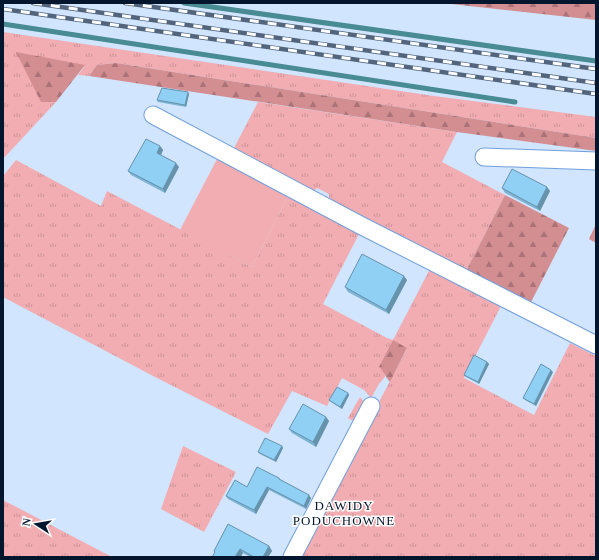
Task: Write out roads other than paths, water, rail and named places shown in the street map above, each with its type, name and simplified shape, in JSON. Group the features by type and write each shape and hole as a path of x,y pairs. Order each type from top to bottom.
{"street":[{"path":"153,115 362,226 596,345"},
{"path":"484,157 596,161"},
{"path":"292,557 371,406"}],"waterway":[{"path":"184,3 596,61"},
{"path":"3,24 515,102"}],"railway":[{"path":"33,3 596,83"},
{"path":"125,3 596,69"},
{"path":"3,9 596,94"}],"district":[{"name":"DAWIDY PODUCHOWNE","path":"344,512"}]}
